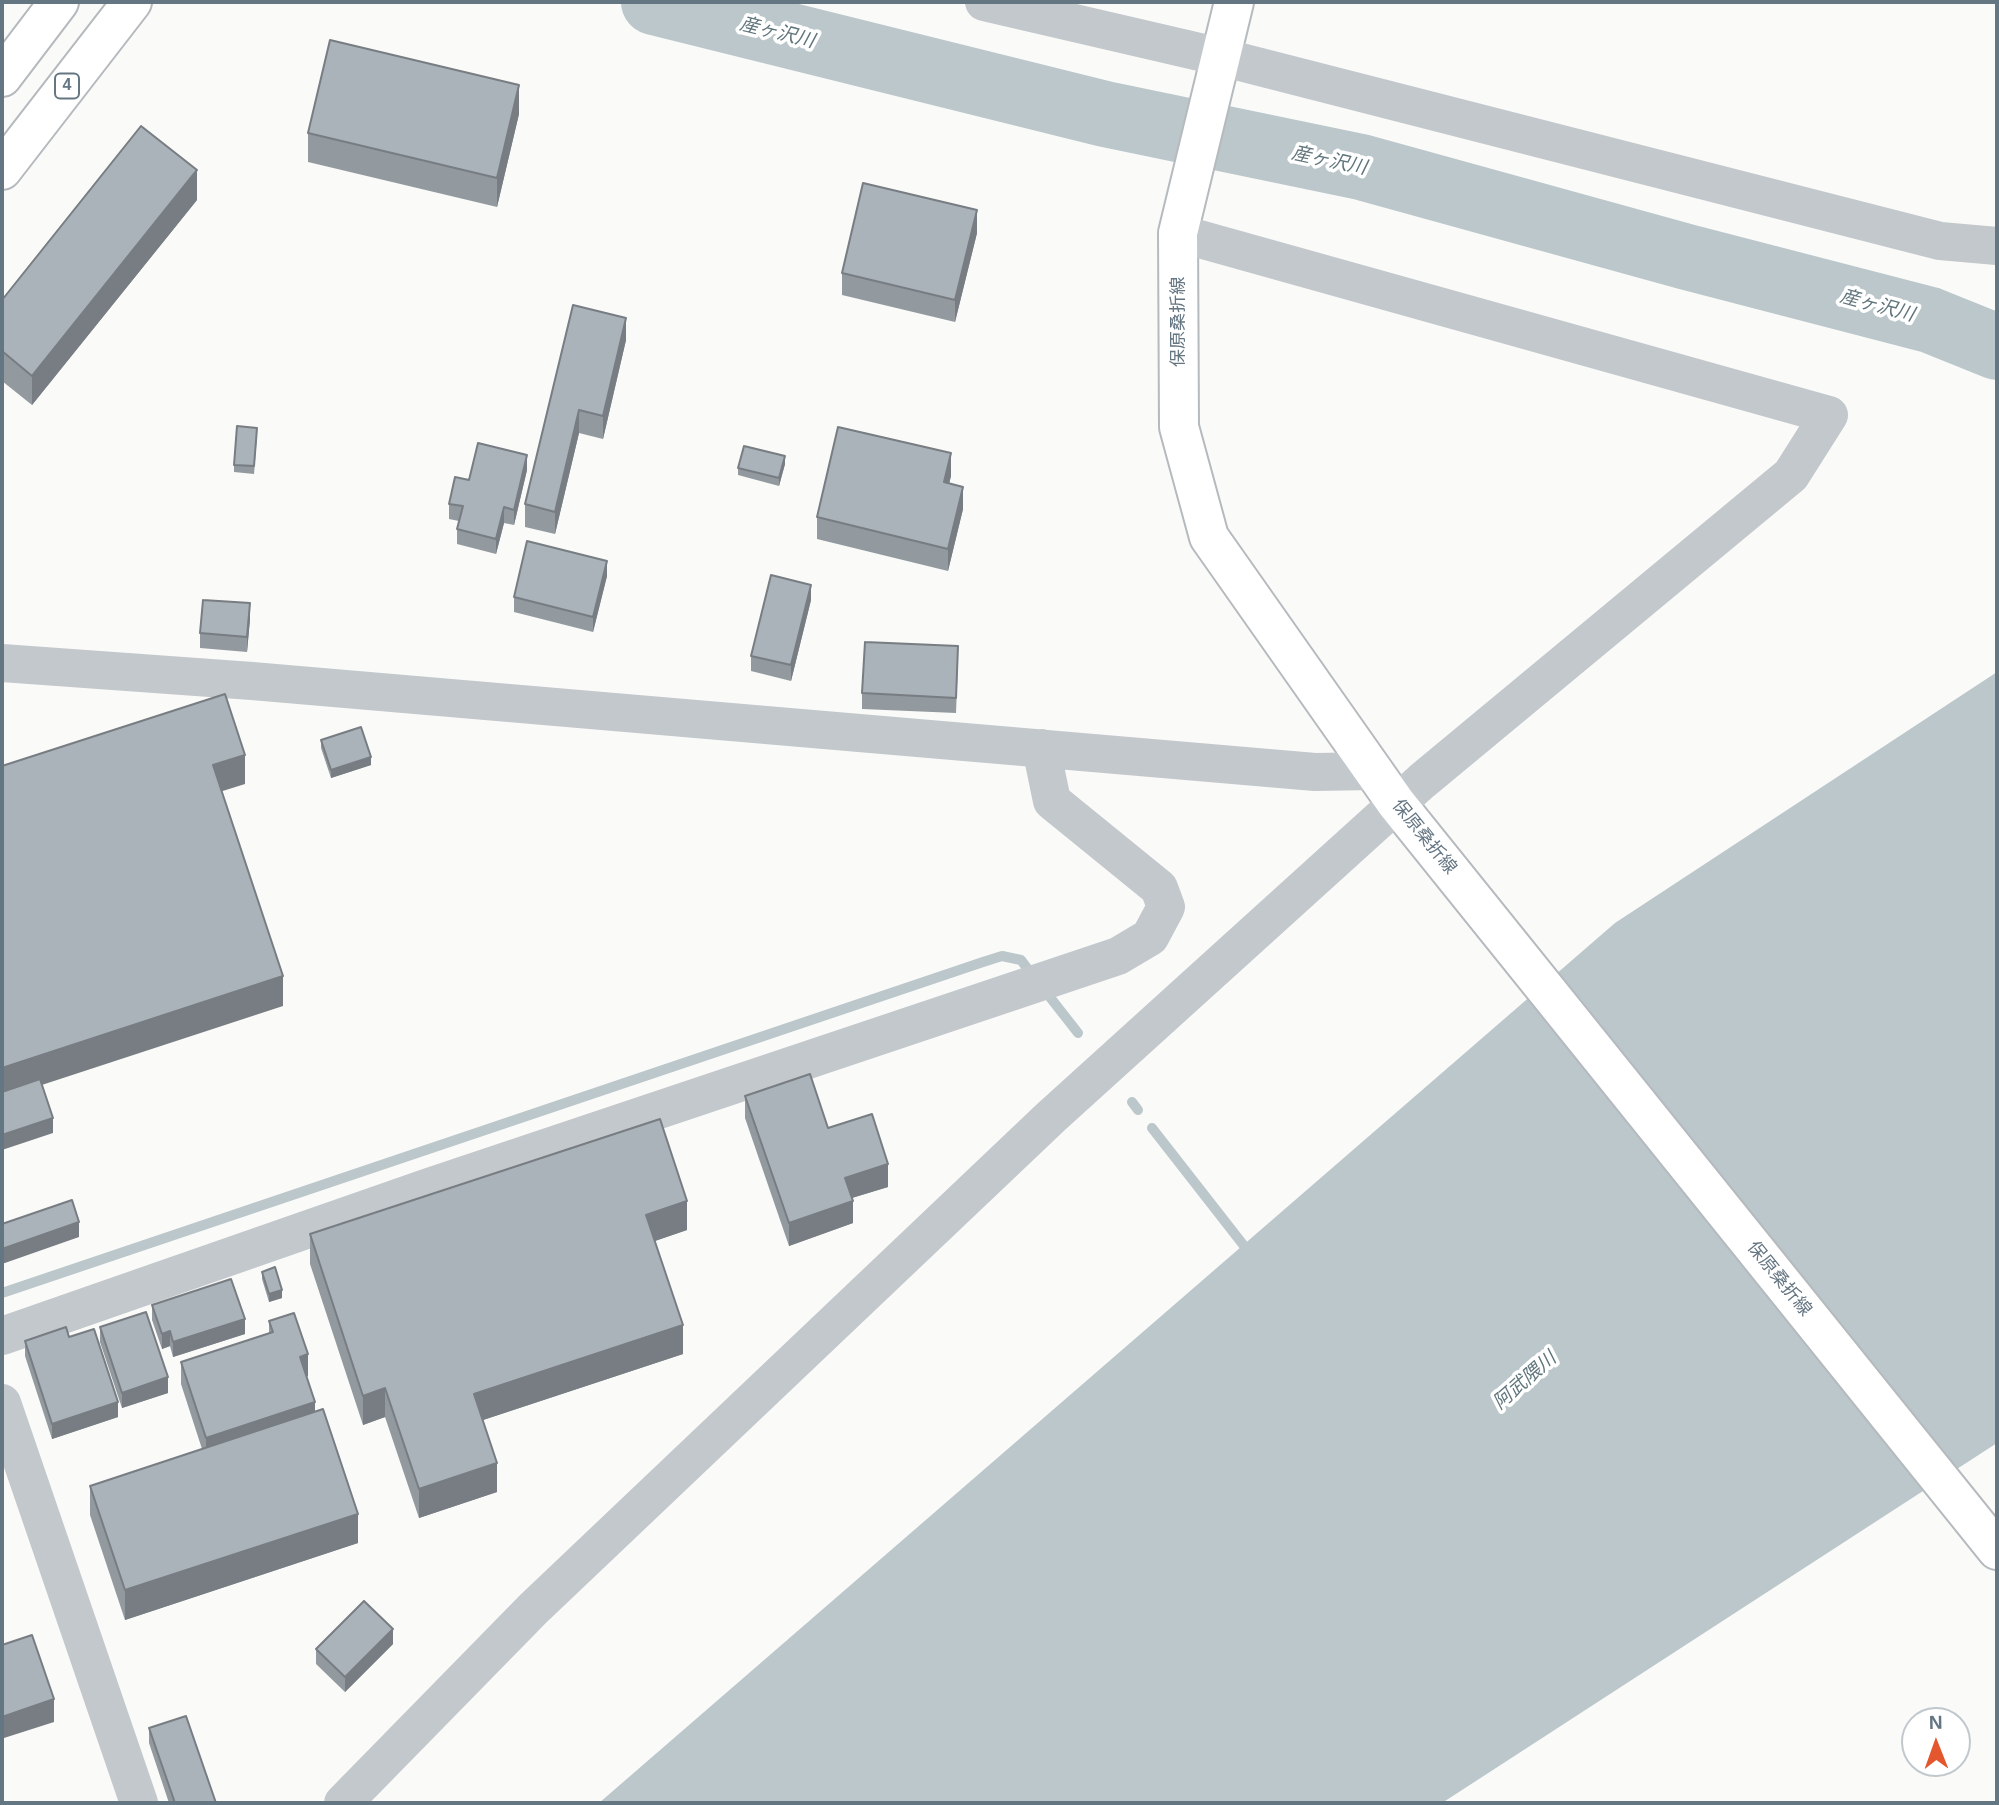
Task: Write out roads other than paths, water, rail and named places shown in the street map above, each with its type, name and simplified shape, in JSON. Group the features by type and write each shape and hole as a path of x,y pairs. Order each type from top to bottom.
{"main road":[{"path":"2,77 59,2"},
{"name":"4","path":"2,170 132,2"},
{"name":"保原桑折線","path":"1234,2 1178,233 1179,427 1209,537 1402,810 1997,1550"}],"street":[{"path":"984,2 1219,66 1940,241 1997,247"},
{"path":"343,1803 533,1609 1051,1117 1791,475 1829,415 1178,233"},
{"path":"2,663 265,682 1315,772 1374,771"},
{"path":"2,1336 429,1187 1118,956 1150,937 1166,907 1159,888 1052,800 1041,748"},
{"path":"2,1402 139,1803"}],"water":[{"name":"阿武隈川","path":"1997,672 1997,1443 1442,1803 599,1803 1615,923"}],"waterway":[{"name":"産ヶ沢川","path":"654,2 1105,114 1361,167 1687,257 1930,320 1997,347"},
{"path":"2,1293 983,962 1002,956 1021,960 1027,968"},
{"path":"1049,996 1078,1033"},
{"path":"1132,1102 1138,1110"},
{"path":"1152,1128 1252,1256"}]}
